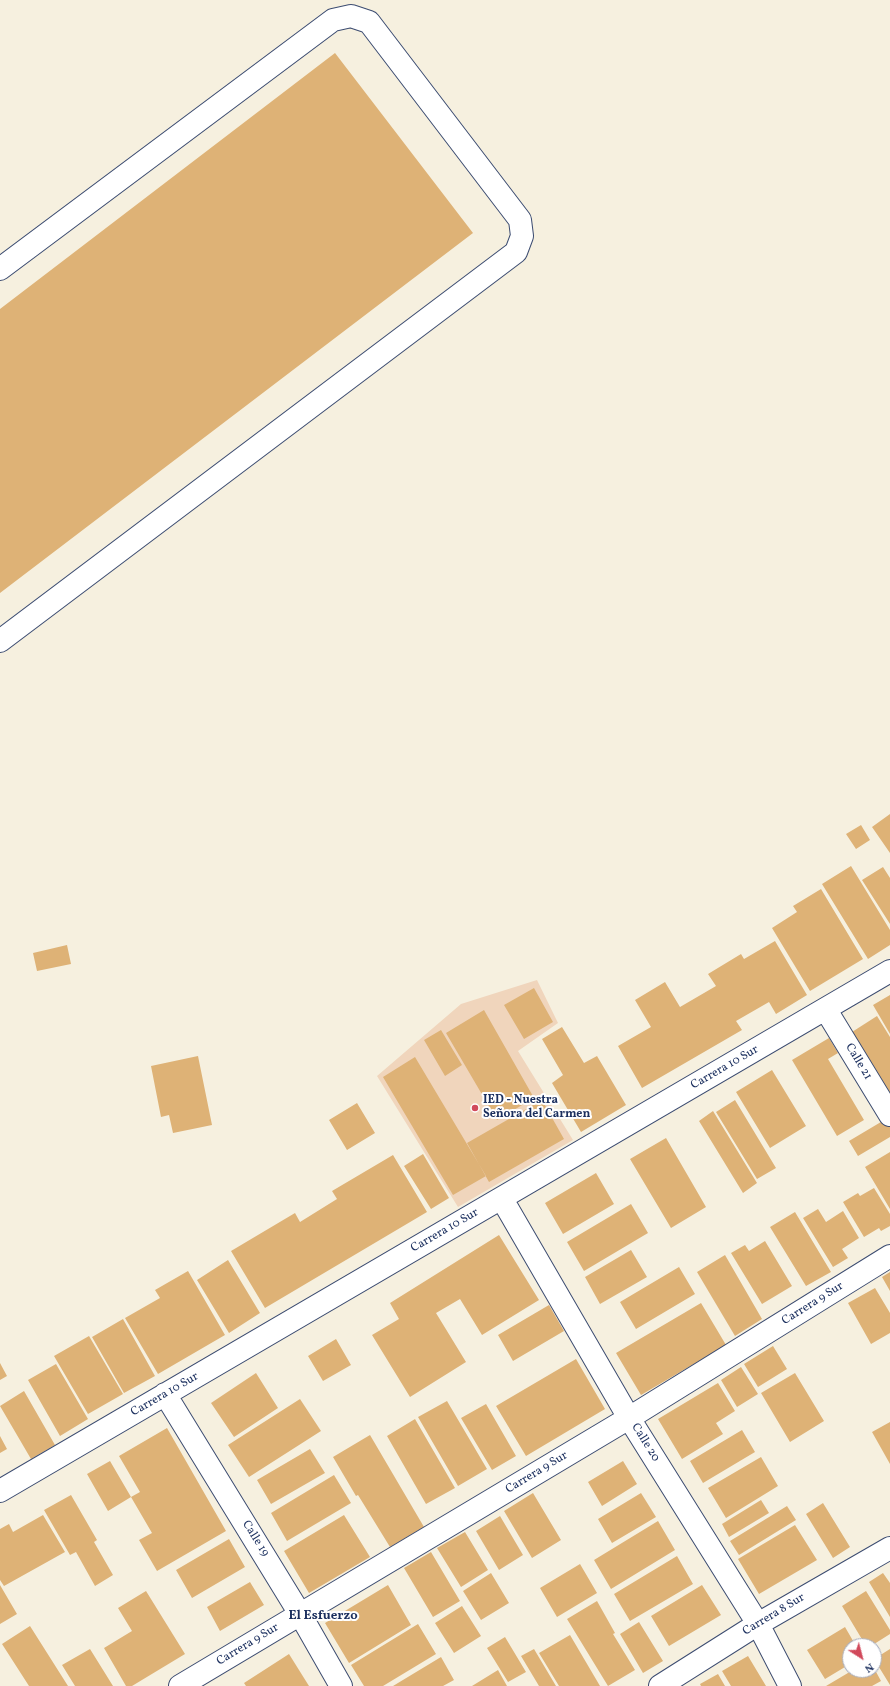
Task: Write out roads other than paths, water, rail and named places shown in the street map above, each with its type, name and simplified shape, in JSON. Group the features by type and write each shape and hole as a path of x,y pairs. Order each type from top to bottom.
{"street":[{"path":"0,270 333,20 351,16 369,22 520,220 522,236 516,252 0,641"},
{"name":"Carrera 10 Sur","path":"0,1491 826,1010 890,971"},
{"name":"Calle 21","path":"826,1010 890,1115"},
{"name":"Calle 20","path":"502,1198 629,1418 758,1624 790,1686"},
{"name":"Carrera 9 Sur","path":"180,1686 629,1418 890,1256"},
{"name":"Calle 19","path":"165,1394 300,1614 341,1686"},
{"name":"Carrera 8 Sur","path":"660,1686 758,1624 890,1548"}],"place":[{"name":"IED - Nuestra Señora del Carmen","path":"475,1108"}],"district":[{"name":"El Esfuerzo","path":"323,1617"}]}
